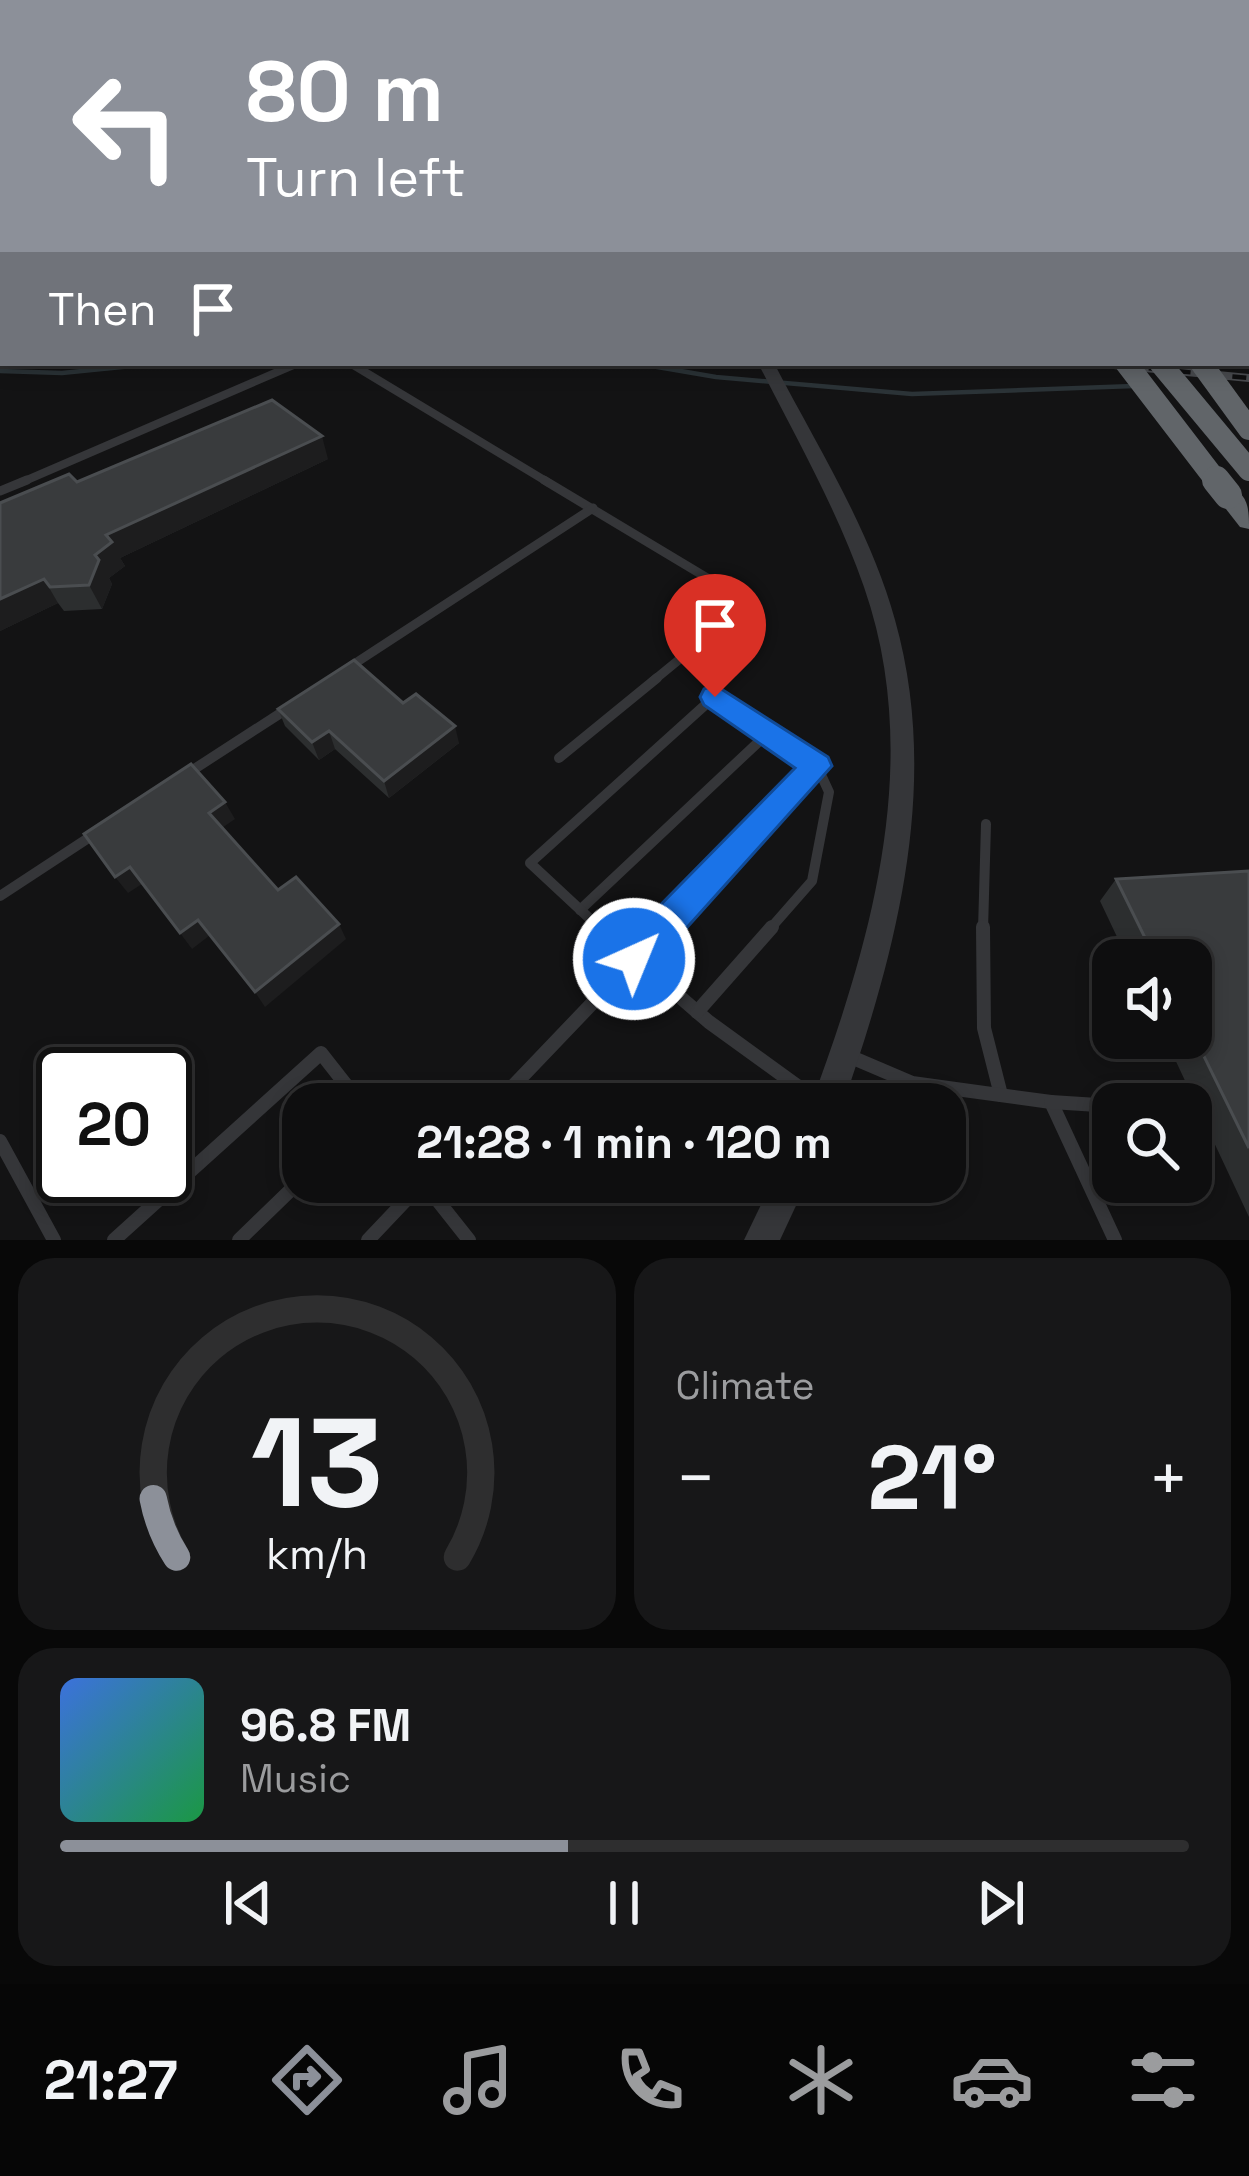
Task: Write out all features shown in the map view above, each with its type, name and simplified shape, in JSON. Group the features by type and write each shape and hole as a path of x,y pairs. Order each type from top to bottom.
{"highway":[{"path":"1128,366 1249,521"},
{"path":"1162,366 1249,470"},
{"path":"1203,366 1249,429"}],"street":[{"path":"768,366 857,543 886,623 893,660 900,811 879,949 834,1083"},
{"path":"762,1240 780,1203"}],"lane":[{"path":"0,491 291,366"},
{"path":"355,366 729,589 742,604 559,758"},
{"path":"336,676 593,508"},
{"path":"697,1012 812,881 829,791 817,766 715,697 530,863 697,1012 796,1083"},
{"path":"178,780 296,702"},
{"path":"580,910 768,733"},
{"path":"516,1083 817,766"},
{"path":"986,824 981,990 984,1028 1001,1095"},
{"path":"0,896 99,832"},
{"path":"290,1083 321,1053 345,1083"},
{"path":"846,1055 912,1083 1092,1105"},
{"path":"114,1240 134,1233 282,1091"},
{"path":"1051,1102 1115,1240"},
{"path":"0,1141 54,1240"},
{"path":"368,1240 423,1182 469,1240"},
{"path":"239,1240 282,1198"}],"building":[{"path":"272,400 322,436 106,535 112,542 95,555 99,560 89,585 50,587 44,579 0,599 0,503 69,474 77,482"},
{"path":"354,660 403,703 416,694 455,726 384,781 329,731 312,742 278,709"},
{"path":"191,764 225,802 209,813 278,890 296,877 339,924 255,992 198,920 180,933 130,867 115,877 84,834"},
{"path":"1249,871 1249,1148 1205,1059 1212,1059 1212,939 1146,939 1116,879"}],"waterway":[{"path":"0,371 62,373 132,366"},
{"path":"652,366 716,377 912,394 1134,386"}],"railway":[{"path":"1124,366 1249,378"}],"route":[{"path":"634,959 817,766 715,697"}]}
